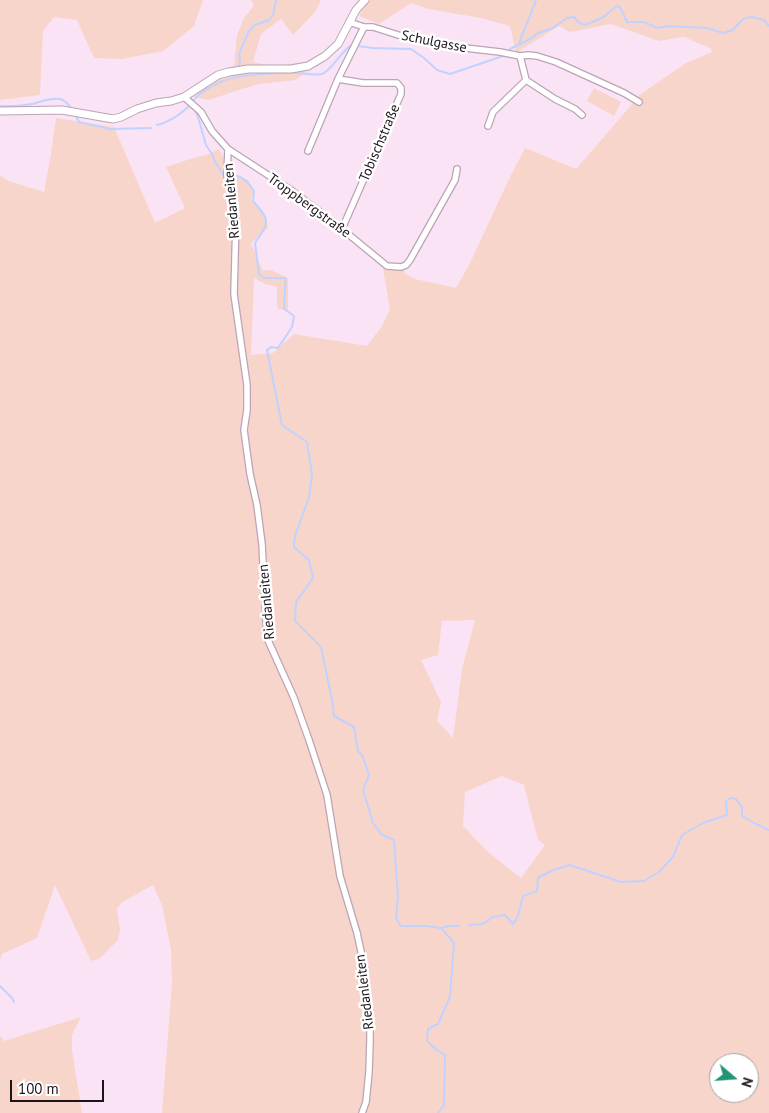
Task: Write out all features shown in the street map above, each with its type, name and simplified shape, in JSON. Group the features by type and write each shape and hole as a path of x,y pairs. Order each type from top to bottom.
{"street":[{"path":"0,111 69,111 112,119 156,103 186,99 218,76 233,71 291,69 308,66 325,56 338,44 356,10 365,0"},
{"name":"Schulgasse","path":"349,22 439,45 520,56 537,56 556,62 624,93 639,102"},
{"path":"308,151 338,79 364,27"},
{"path":"520,56 526,80 582,115"},
{"name":"Tobischstraße","path":"338,79 363,83 397,83 401,88 401,94 342,229"},
{"path":"488,126 493,112 526,80"},
{"name":"Riedanleiten","path":"186,99 201,112 212,131 228,149 227,174 236,219 234,294 247,385 247,410 244,430 262,544 267,638 294,698 327,795 340,876 364,965 370,1016 370,1041 366,1102 362,1113"},
{"name":"Troppbergstraße","path":"228,149 291,190 387,266 400,267 406,265 410,260 455,180 457,169"}],"shaded area":[{"path":"0,0 203,0 194,26 163,51 122,59 94,58 77,20 54,17 43,31 40,95 0,100"},
{"path":"251,0 321,0 316,11 293,35 281,19 261,34 253,62 273,66 304,62 308,70 296,80 258,84 209,100 182,95 218,72 234,66 237,35 244,18 254,6"},
{"path":"369,0 769,0 769,1113 162,1113 172,982 171,950 162,905 153,885 121,903 117,909 120,930 118,940 99,959 91,961 55,885 37,938 2,954 0,960 0,175 8,181 44,192 56,118 114,127 155,223 185,208 166,167 209,154 219,149 233,175 248,180 253,191 251,200 265,214 268,228 251,243 263,271 271,270 288,278 288,310 278,309 277,287 265,284 254,278 251,355 273,353 294,334 367,346 382,326 390,309 383,269 404,269 404,273 415,279 456,288 525,148 576,169 641,94 686,63 712,52 710,48 684,37 659,41 611,24 570,32 559,26 516,53 510,26 481,18 428,9 411,3 379,24 359,16","holes":["475,620 462,669 453,738 437,721 441,702 421,660 438,655 442,621","502,776 524,785 538,840 545,845 521,878 488,852 463,826 465,792"]},
{"path":"594,88 621,102 614,116 587,101"},
{"path":"81,1017 72,1035 72,1050 82,1113 0,1113 0,1036 4,1041"}],"waterway":[{"path":"238,69 239,54 249,31 255,25 269,20 273,15 276,0"},
{"path":"519,44 536,0"},
{"path":"510,49 538,33 553,28 567,18 574,17 579,23 585,25 604,17 617,6 620,7 627,22 643,22 658,28 668,26 707,28 723,33 733,30 741,21 752,17 764,20 769,26"},
{"path":"157,125 177,116 202,92 223,81 238,77 269,74 322,74 352,45"},
{"path":"358,46 411,49 437,70 450,74 503,56"},
{"path":"0,106 24,105 49,99 60,99 64,100 72,109"},
{"path":"195,110 206,145 224,174"},
{"path":"76,116 79,122 110,129 151,128"},
{"path":"229,174 244,179 254,191 253,201 263,213 266,222 255,243 259,274 264,278 285,278 284,309 294,316 292,327 278,348 271,347 267,350 282,425 307,442 312,474 309,498 295,536 294,547 309,560 313,578 296,602 295,621 321,647 334,716 354,727 358,751 363,757 369,775 363,790 373,823 382,835 394,840 398,897 396,918 401,926 441,928 454,943 450,997 438,1024 428,1029 427,1041 445,1055 444,1105 438,1113"},
{"path":"469,925 483,924 493,917 505,915 513,924 518,916 523,896 537,891 538,878 553,870 570,865 621,882 644,881 659,872 673,857 682,835 703,823 727,815 726,801 731,798 736,799 742,807 742,816 769,830"},
{"path":"441,928 459,926"},
{"path":"0,986 14,1002"}]}
